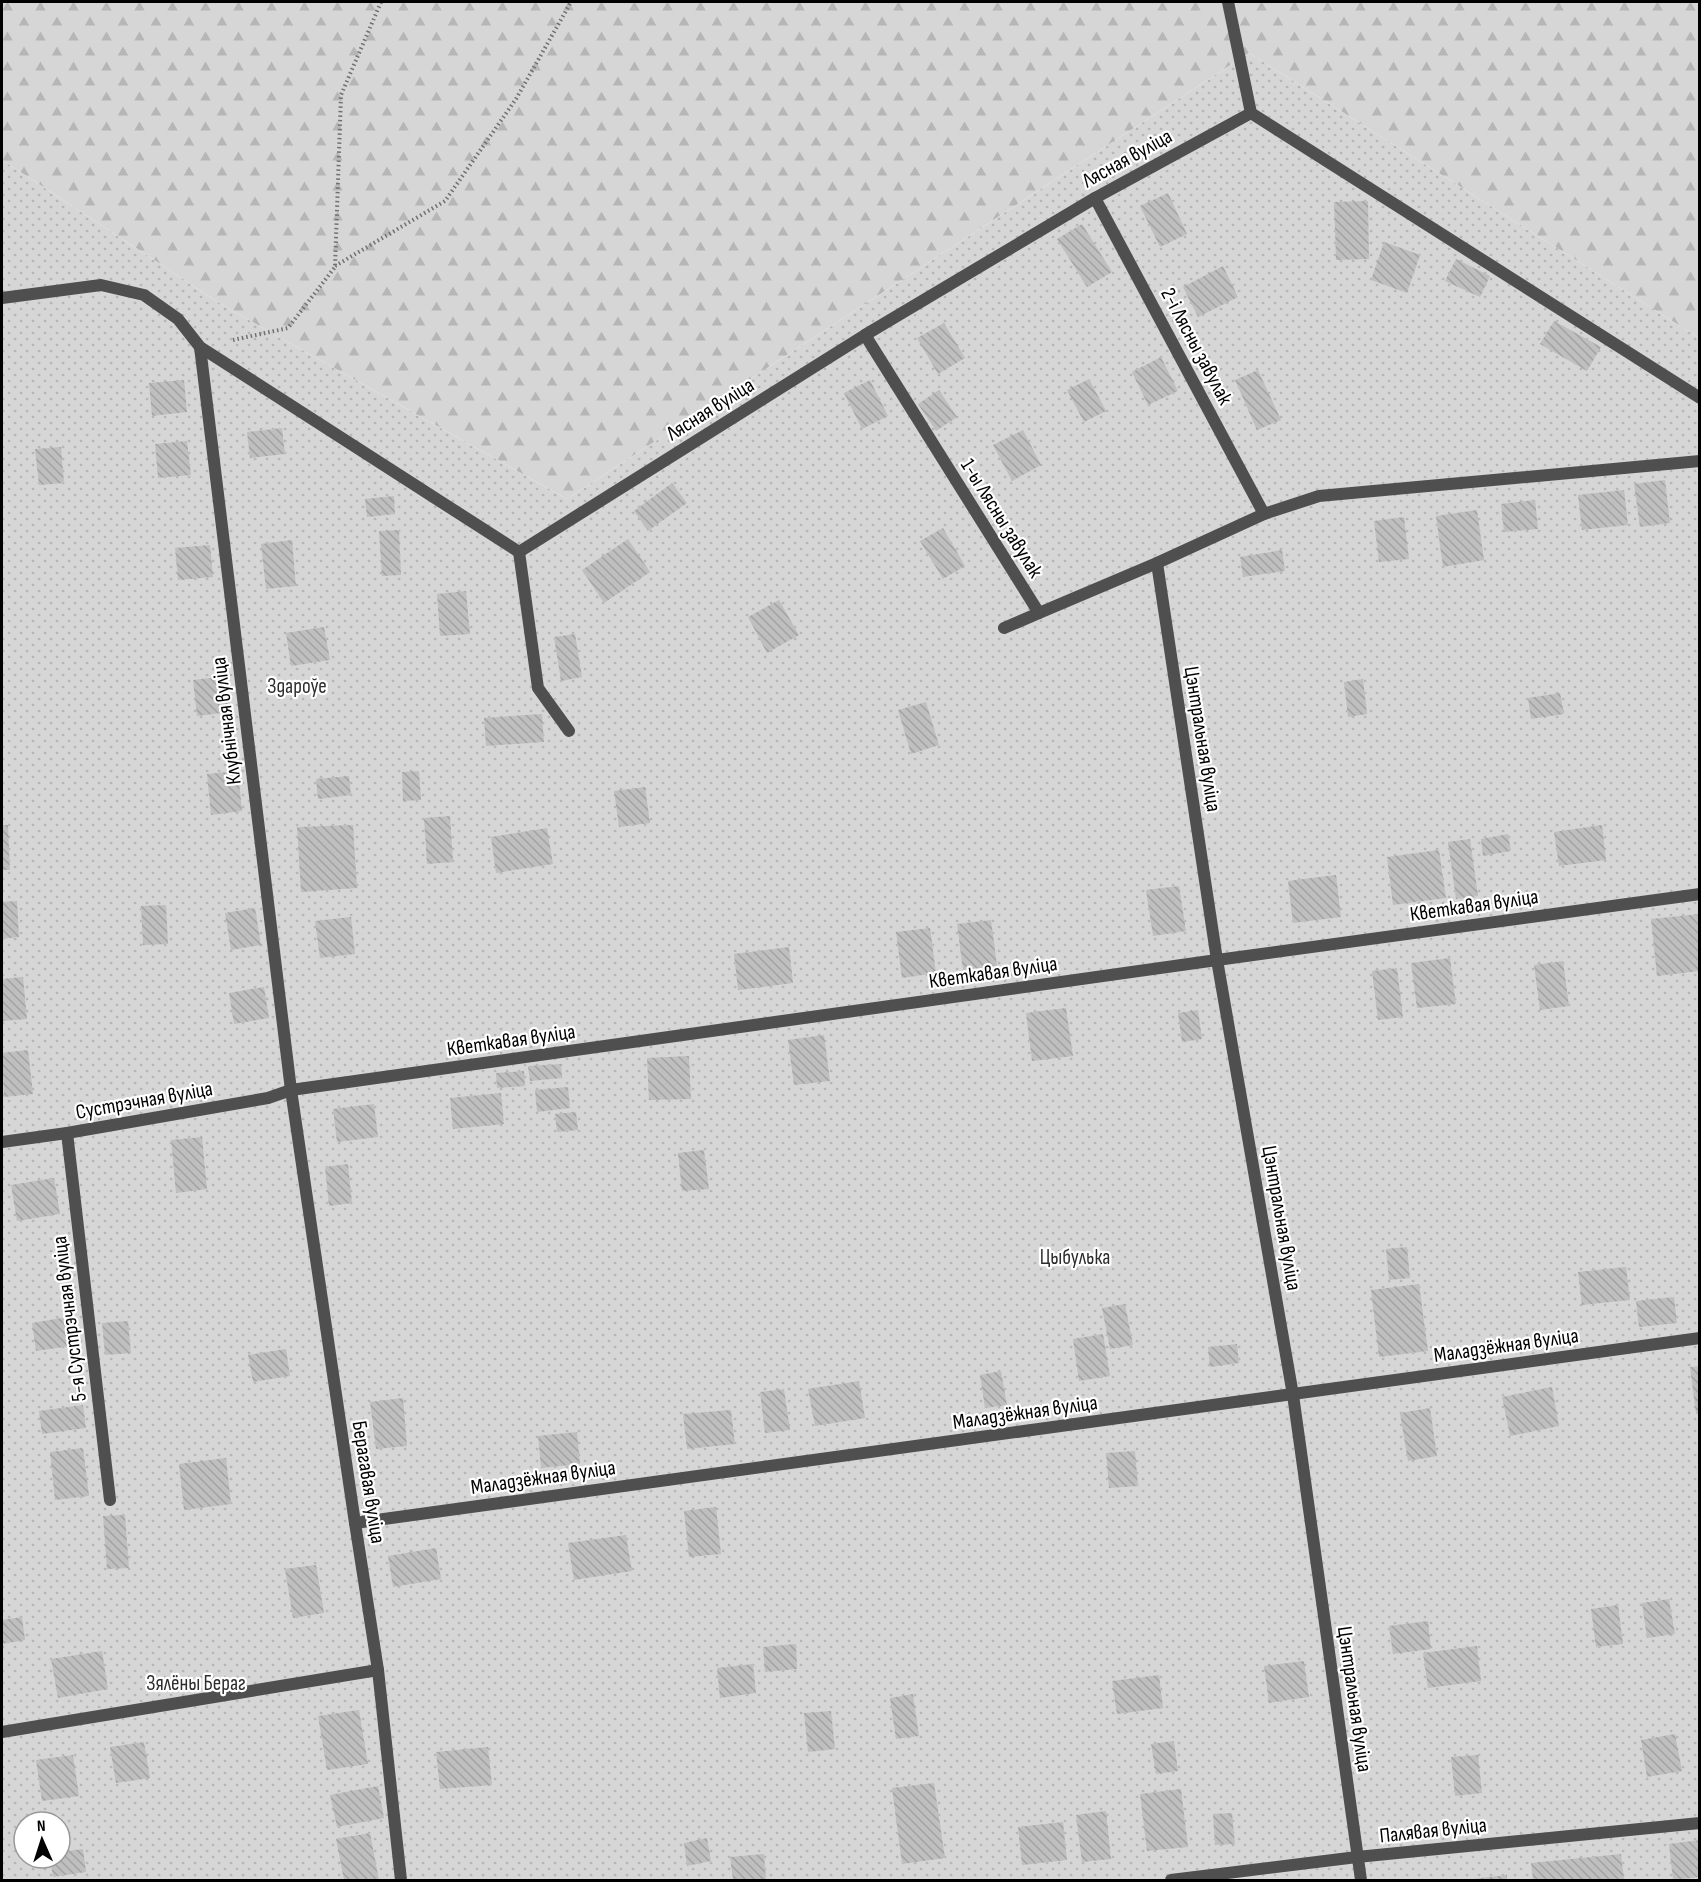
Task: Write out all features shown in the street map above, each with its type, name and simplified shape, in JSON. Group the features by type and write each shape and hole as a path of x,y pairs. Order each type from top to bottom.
{"lane":[{"path":"1228,2 1251,113 1700,398"},
{"name":"Лясная вуліца","path":"519,552 865,335 1095,198 1251,113"},
{"name":"2-і Лясны завулак","path":"1095,198 1264,514"},
{"path":"2,298 101,285 144,295 178,319 200,347 519,552 538,688 569,731"},
{"name":"1-ы Лясны завулак","path":"865,335 1039,613"},
{"name":"Клубнічная вуліца","path":"200,347 291,1090"},
{"path":"1004,628 1264,514 1319,496 1700,461"},
{"name":"Цэнтральная вуліца","path":"1156,563 1217,960 1293,1395 1361,1881"},
{"name":"Кветкавая вуліца","path":"291,1090 1700,894"},
{"name":"Сустрэчная вуліца","path":"2,1142 268,1098 291,1090"},
{"name":"Берагавая вуліца","path":"291,1090 378,1670 401,1881"},
{"name":"5-я Сустрэчная вуліца","path":"67,1133 110,1500"},
{"name":"Маладзёжная вуліца","path":"355,1523 1700,1338"},
{"path":"2,1732 378,1670"},
{"name":"Палявая вуліца","path":"1172,1881 1357,1857 1700,1823"}],"path":[{"path":"335,267 341,94 381,2"},
{"path":"200,347 288,328 335,267 445,201 516,99 571,2"}],"green space":[{"path":"2,2 1699,2 1699,338 1249,53 567,499 224,306 2,160"},
{"name":"Цыбулька","path":"1249,53 1699,338 1699,1880 2,1880 2,160 224,306 567,499"}],"building":[{"path":"1168,193 1187,234 1160,247 1140,206"},
{"path":"1368,201 1369,259 1336,260 1334,202"},
{"path":"1082,224 1112,272 1087,287 1057,239"},
{"path":"1384,242 1420,255 1407,293 1371,280"},
{"path":"1456,259 1490,276 1480,297 1445,281"},
{"path":"1223,266 1238,297 1198,317 1183,287"},
{"path":"1554,321 1601,347 1587,371 1540,344"},
{"path":"944,323 965,358 938,374 917,338"},
{"path":"1161,357 1178,391 1148,405 1132,372"},
{"path":"1258,370 1281,420 1257,430 1235,380"},
{"path":"1089,379 1106,411 1084,422 1067,390"},
{"path":"184,380 187,412 152,416 149,383"},
{"path":"870,380 888,416 862,429 844,393"},
{"path":"939,390 957,417 936,431 918,404"},
{"path":"282,428 285,454 250,458 247,432"},
{"path":"1023,430 1041,465 1012,481 993,445"},
{"path":"187,441 191,475 158,478 155,444"},
{"path":"61,447 64,483 39,485 35,449"},
{"path":"1665,480 1670,523 1640,527 1634,484"},
{"path":"672,483 687,503 648,531 634,511"},
{"path":"1624,490 1628,525 1582,530 1578,495"},
{"path":"394,496 395,514 367,517 365,499"},
{"path":"1535,500 1538,529 1504,532 1501,504"},
{"path":"1477,510 1484,560 1443,567 1436,516"},
{"path":"1404,517 1409,559 1379,562 1374,521"},
{"path":"943,528 965,566 943,579 920,541"},
{"path":"399,530 401,575 382,576 379,531"},
{"path":"628,539 650,572 604,603 582,570"},
{"path":"292,540 296,586 266,589 261,544"},
{"path":"210,545 213,577 178,580 175,548"},
{"path":"1282,550 1285,571 1243,577 1240,557"},
{"path":"466,591 470,634 440,636 437,594"},
{"path":"779,600 799,635 767,653 748,617"},
{"path":"324,627 330,660 291,666 286,633"},
{"path":"575,634 582,677 561,681 554,637"},
{"path":"227,676 230,712 197,716 193,680"},
{"path":"1363,679 1367,714 1348,717 1344,682"},
{"path":"1560,693 1564,714 1531,719 1528,698"},
{"path":"926,702 939,745 911,754 898,710"},
{"path":"542,714 544,742 486,746 484,718"},
{"path":"238,771 242,811 211,815 207,774"},
{"path":"419,771 421,800 403,801 402,772"},
{"path":"349,776 351,795 318,799 316,779"},
{"path":"645,787 650,823 619,827 614,791"},
{"path":"450,816 453,862 427,864 424,818"},
{"path":"2,825 8,825 10,870 2,870"},
{"path":"353,825 357,888 301,892 297,827"},
{"path":"1602,825 1606,860 1559,866 1554,832"},
{"path":"547,828 553,864 496,873 491,837"},
{"path":"1508,834 1511,851 1483,856 1481,839"},
{"path":"1470,839 1478,896 1456,899 1448,842"},
{"path":"1439,850 1446,898 1393,905 1387,857"},
{"path":"1336,875 1341,917 1293,923 1288,881"},
{"path":"1179,886 1186,931 1153,936 1146,890"},
{"path":"17,901 19,937 2,939 2,902"},
{"path":"166,905 168,944 143,945 141,906"},
{"path":"255,908 261,945 231,950 225,913"},
{"path":"1700,914 1700,971 1657,976 1651,919"},
{"path":"351,917 355,954 320,958 315,921"},
{"path":"991,920 997,966 963,970 957,924"},
{"path":"930,928 936,973 902,978 896,932"},
{"path":"789,947 793,983 738,990 734,954"},
{"path":"1450,958 1456,1004 1417,1008 1411,963"},
{"path":"1563,961 1569,1006 1540,1010 1534,965"},
{"path":"1397,968 1403,1017 1378,1020 1372,971"},
{"path":"23,977 27,1019 2,1021 2,979"},
{"path":"264,987 269,1018 234,1024 229,993"},
{"path":"1066,1008 1073,1056 1032,1061 1026,1013"},
{"path":"1198,1010 1202,1039 1182,1042 1178,1013"},
{"path":"824,1035 830,1081 794,1085 788,1040"},
{"path":"28,1050 33,1094 4,1097 2,1053"},
{"path":"689,1056 691,1099 649,1100 647,1058"},
{"path":"561,1064 562,1078 530,1081 528,1066"},
{"path":"524,1071 525,1086 497,1088 496,1073"},
{"path":"568,1087 570,1108 537,1112 535,1090"},
{"path":"501,1093 504,1124 453,1129 450,1098"},
{"path":"374,1104 378,1137 337,1142 333,1109"},
{"path":"576,1112 578,1130 557,1132 555,1114"},
{"path":"202,1137 207,1189 176,1193 171,1140"},
{"path":"704,1150 709,1189 682,1191 678,1153"},
{"path":"348,1164 352,1203 329,1206 325,1167"},
{"path":"54,1178 60,1214 17,1221 11,1185"},
{"path":"1407,1247 1410,1278 1389,1280 1386,1249"},
{"path":"1626,1267 1630,1300 1582,1305 1578,1272"},
{"path":"1419,1284 1428,1351 1379,1357 1371,1290"},
{"path":"1674,1297 1677,1323 1639,1327 1636,1301"},
{"path":"1125,1304 1133,1345 1110,1349 1102,1308"},
{"path":"73,1316 77,1345 36,1351 32,1323"},
{"path":"128,1321 131,1353 105,1355 102,1323"},
{"path":"1103,1334 1110,1376 1079,1381 1073,1339"},
{"path":"1237,1344 1239,1363 1210,1367 1208,1347"},
{"path":"286,1349 290,1376 253,1382 248,1355"},
{"path":"1700,1366 1700,1414 1696,1414 1690,1367"},
{"path":"1001,1371 1007,1405 985,1408 980,1375"},
{"path":"859,1381 865,1418 815,1426 808,1389"},
{"path":"1552,1387 1559,1426 1510,1436 1502,1397"},
{"path":"784,1389 790,1430 765,1433 760,1392"},
{"path":"403,1398 407,1446 376,1449 370,1402"},
{"path":"83,1405 86,1428 42,1434 39,1411"},
{"path":"1430,1408 1437,1456 1408,1461 1400,1413"},
{"path":"731,1410 735,1444 687,1449 683,1414"},
{"path":"577,1432 580,1464 541,1468 538,1436"},
{"path":"83,1448 89,1496 55,1500 50,1452"},
{"path":"1135,1451 1138,1486 1109,1488 1106,1453"},
{"path":"226,1458 231,1504 184,1510 179,1464"},
{"path":"716,1507 721,1554 689,1557 684,1511"},
{"path":"125,1515 129,1568 107,1569 103,1516"},
{"path":"626,1535 632,1571 574,1580 568,1543"},
{"path":"436,1548 441,1579 393,1587 388,1556"},
{"path":"316,1565 324,1613 293,1618 285,1569"},
{"path":"1669,1599 1675,1634 1647,1638 1642,1603"},
{"path":"1618,1605 1623,1644 1596,1647 1591,1609"},
{"path":"22,1617 25,1640 2,1644 2,1620"},
{"path":"1428,1621 1431,1649 1393,1654 1389,1626"},
{"path":"796,1644 797,1669 765,1672 763,1647"},
{"path":"1477,1646 1481,1681 1428,1688 1423,1653"},
{"path":"102,1651 108,1689 58,1698 51,1659"},
{"path":"1304,1661 1309,1697 1269,1703 1264,1666"},
{"path":"753,1664 756,1693 720,1698 717,1668"},
{"path":"1159,1675 1163,1708 1117,1714 1112,1681"},
{"path":"913,1694 919,1736 896,1739 890,1698"},
{"path":"359,1710 368,1764 327,1770 318,1716"},
{"path":"831,1711 835,1749 808,1752 804,1713"},
{"path":"1675,1734 1682,1771 1647,1777 1641,1740"},
{"path":"1174,1741 1178,1771 1156,1774 1151,1744"},
{"path":"144,1742 150,1778 116,1783 110,1747"},
{"path":"488,1747 492,1785 440,1789 436,1752"},
{"path":"73,1755 79,1796 42,1801 36,1760"},
{"path":"1478,1755 1482,1793 1455,1796 1451,1757"},
{"path":"934,1783 945,1858 902,1864 892,1788"},
{"path":"378,1786 384,1818 337,1827 330,1795"},
{"path":"1181,1789 1188,1847 1147,1851 1140,1794"},
{"path":"1106,1811 1111,1859 1082,1862 1076,1815"},
{"path":"1232,1813 1235,1844 1215,1845 1213,1814"},
{"path":"1063,1822 1067,1860 1022,1865 1018,1827"},
{"path":"370,1833 379,1880 344,1880 336,1839"},
{"path":"707,1838 711,1861 687,1866 684,1843"},
{"path":"1700,1840 1700,1877 1673,1880 1669,1844"},
{"path":"83,1849 86,1872 53,1877 52,1870 72,1870 72,1850"},
{"path":"764,1854 766,1880 733,1880 730,1857"},
{"path":"1621,1854 1624,1880 1533,1880 1531,1863"},
{"path":"1507,1875 1507,1880 1473,1880 1473,1879"}],"park label":[{"name":"Здароўе","path":"297,686"},
{"name":"Зялёны Бераг","path":"196,1683"}]}
